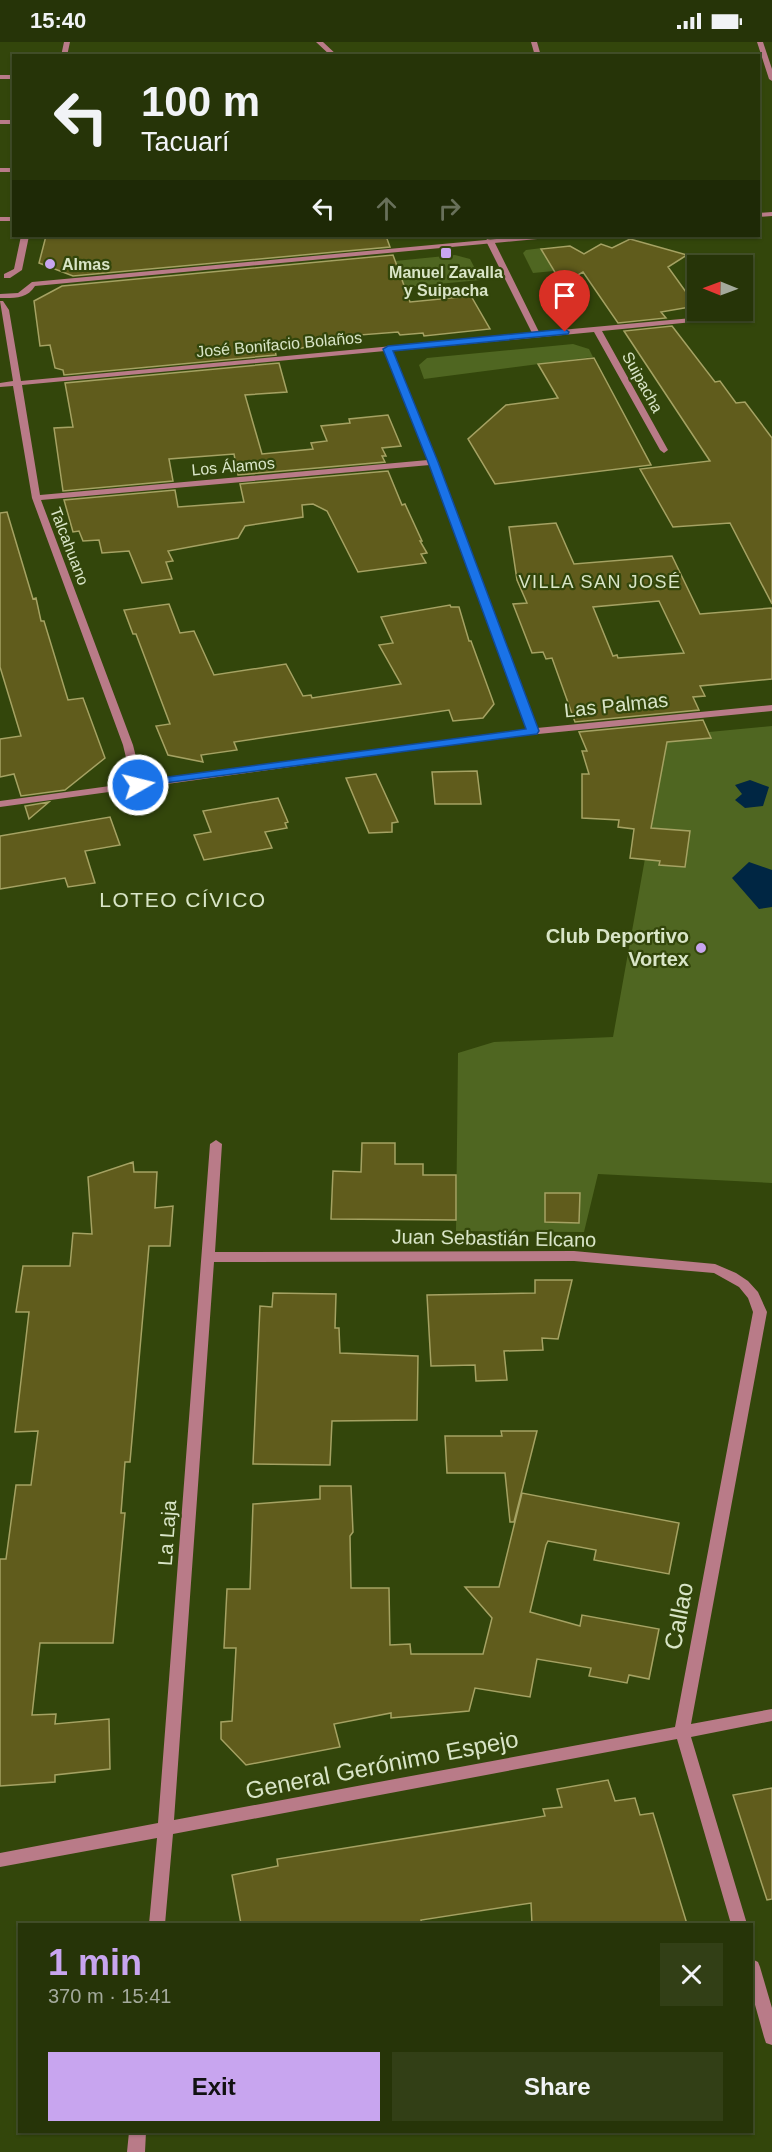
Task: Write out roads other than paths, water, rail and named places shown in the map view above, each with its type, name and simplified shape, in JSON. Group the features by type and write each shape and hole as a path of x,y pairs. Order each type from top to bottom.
{"street":[{"path":"319,42 327,42"},
{"path":"319,42 333,54"},
{"path":"760,42 772,79"},
{"path":"3,276 20,272 26,237"},
{"path":"32,284 536,237"},
{"path":"490,241 537,335"},
{"path":"3,276 22,277 28,279 32,284"},
{"path":"0,296 27,292 32,284"},
{"name":"Talcahuano","path":"11,296 2,306 18,384 36,498 128,745 138,785"},
{"name":"José Bonifacio Bolaños","path":"0,385 687,321"},
{"name":"Suipacha","path":"597,329 664,450"},
{"path":"388,349 433,462 533,731"},
{"name":"Los Álamos","path":"36,498 433,462"},
{"name":"Las Palmas","path":"0,804 533,731 772,708"},
{"name":"La Laja","path":"157,1923 216,1143"},
{"name":"Juan Sebastián Elcano","path":"207,1257 574,1256 715,1269 734,1276 744,1285 755,1296 760,1312"},
{"name":"Callao","path":"739,1923 682,1732 760,1312"},
{"name":"General Gerónimo Espejo","path":"0,1860 772,1715"},
{"path":"753,1970 772,2037"},
{"path":"136,2152 138,2133"}],"water":[{"path":"750,780 769,787 763,806 745,808 735,800 742,794 735,785"},
{"path":"749,862 772,870 772,907 759,909 732,878"}],"place":[{"name":"Manuel Zavalla y Suipacha","path":"446,253"},
{"name":"Almas","path":"50,264"},
{"name":"Club Deportivo Vortex","path":"701,948"}],"district":[{"name":"VILLA SAN JOSÉ","path":"600,582"},
{"name":"LOTEO CÍVICO","path":"183,900"}]}
